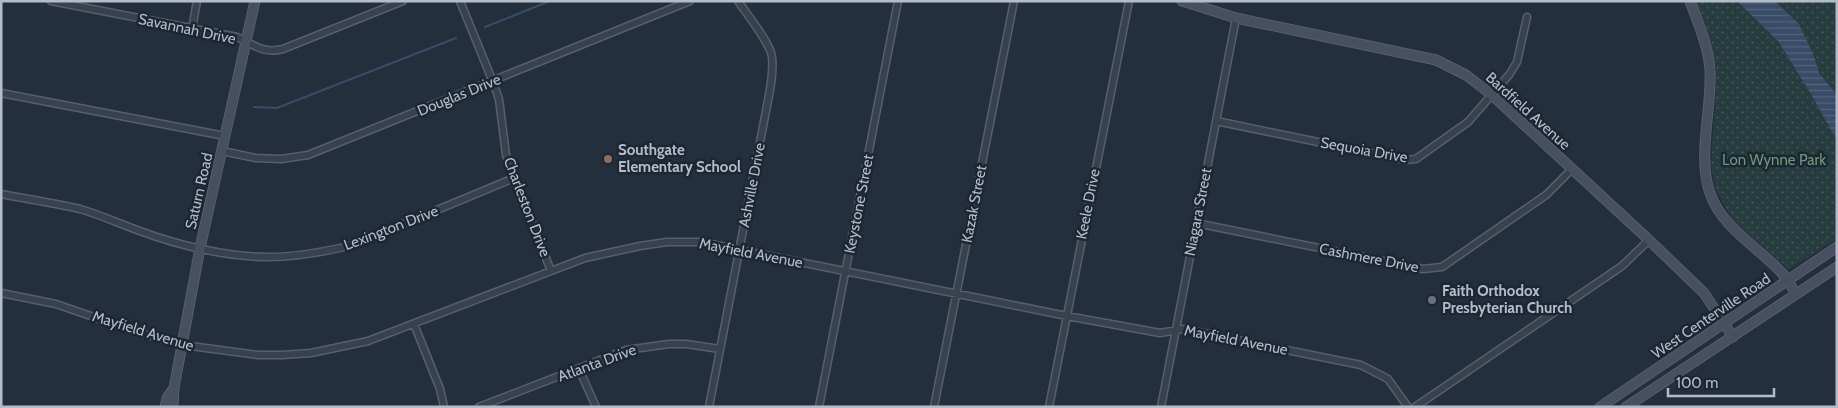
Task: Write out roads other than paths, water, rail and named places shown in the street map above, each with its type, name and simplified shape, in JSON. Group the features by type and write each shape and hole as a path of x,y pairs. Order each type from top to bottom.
{"street":[{"name":"Savannah Drive","path":"51,1 80,4 237,37 258,49 272,52 403,1"},
{"path":"192,29 197,1"},
{"name":"Saturn Road","path":"173,407 174,388 200,248 255,1"},
{"name":"Charleston Drive","path":"460,1 493,82 502,115 506,155 551,271"},
{"name":"Douglas Drive","path":"222,151 256,158 308,155 690,1"},
{"name":"Ashville Drive","path":"708,407 740,250 771,76 772,55 738,1"},
{"name":"Keystone Street","path":"818,407 898,1"},
{"name":"Kazak Street","path":"934,407 1014,1"},
{"name":"Keele Drive","path":"1049,407 1129,1"},
{"name":"Bardfield Avenue","path":"1182,1 1236,18 1436,60 1466,75 1492,95 1649,240 1704,294 1733,337"},
{"path":"1690,1 1703,38 1710,70 1705,161 1709,192 1726,220 1782,273 1796,294"},
{"name":"Sequoia Drive","path":"1216,121 1405,160 1416,159 1468,122 1509,75 1517,62 1526,17"},
{"name":"Niagara Street","path":"1161,407 1236,18"},
{"path":"1,93 225,136"},
{"name":"Cashmere Drive","path":"1196,223 1423,269 1442,267 1539,200 1572,169"},
{"name":"Lexington Drive","path":"1,194 80,210 121,223 140,232 200,248 231,254 265,257 325,252 353,245 514,178"},
{"path":"1414,407 1622,266 1649,240"},
{"name":"Mayfield Avenue","path":"1,293 56,304 137,332 183,345 258,355 311,353 368,341 585,258 612,251 665,243 701,242 1067,316 1160,333 1184,329 1361,365 1388,379 1408,407"},
{"name":"West Centerville Road","path":"1600,407 1837,247"},
{"name":"West Centerville Road","path":"1626,407 1640,403 1837,267"},
{"path":"414,324 440,389 444,407"},
{"name":"Atlanta Drive","path":"479,407 626,350 652,345 686,344 720,349"},
{"path":"579,369 596,407"},
{"path":"1630,387 1640,403"},
{"name":"Saturn Road","path":"165,407 167,398 174,388"}],"water":[{"path":"1737,1 1775,1 1799,24 1814,56 1819,73 1837,95 1837,137 1832,132 1778,41"}],"waterway":[{"path":"485,27 550,1"},
{"path":"254,107 277,108 456,38"}],"place":[{"name":"Southgate Elementary School","path":"608,159"},
{"name":"Faith Orthodox Presbyterian Church","path":"1432,300"}],"park label":[{"name":"Lon Wynne Park","path":"1774,160"}]}
